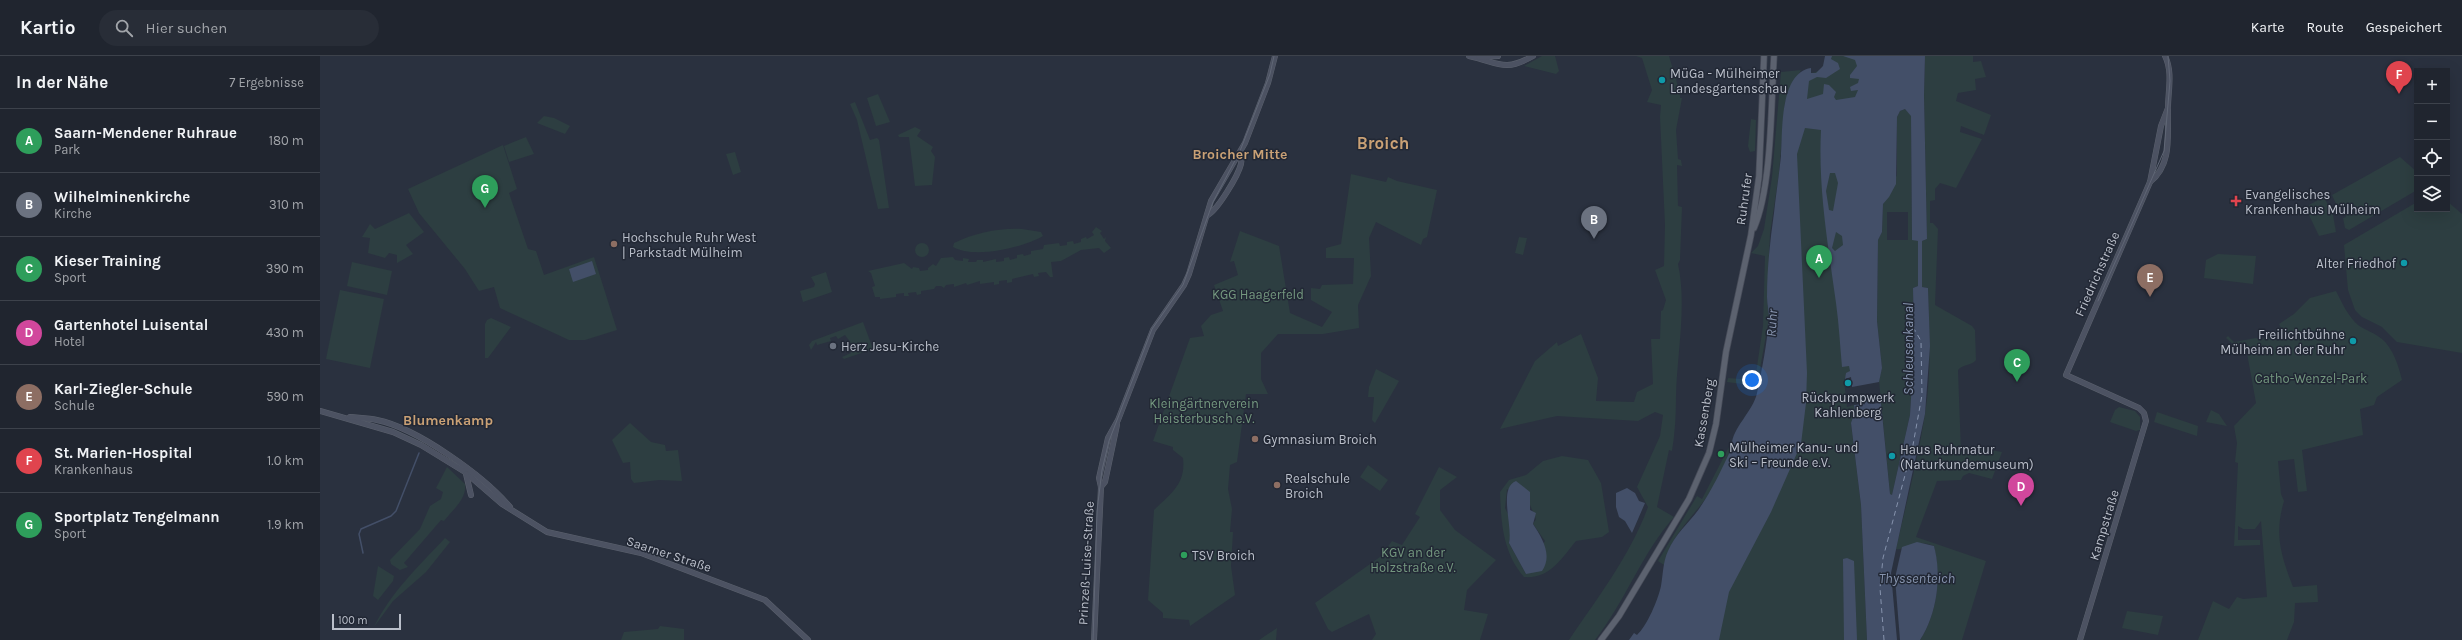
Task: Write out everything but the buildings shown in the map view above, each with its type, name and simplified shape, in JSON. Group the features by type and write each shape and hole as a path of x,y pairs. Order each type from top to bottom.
{"main road":[{"name":"Prinzeß-Luise-Straße","path":"1094,640 1101,488 1099,478 1107,441 1118,420 1153,330 1184,285 1189,274 1212,198 1233,160 1241,152 1268,83 1275,56"},
{"path":"1469,56 1498,56"},
{"path":"1476,57 1502,66 1511,65 1534,56"},
{"name":"Ruhrufer","path":"1751,236 1762,145 1764,56"},
{"name":"Ruhrufer","path":"1751,236 1758,217 1765,177 1774,56"},
{"name":"Friedrichstraße","path":"2150,182 2158,176 2167,152 2169,134 2169,72 2165,56"},
{"name":"Friedrichstraße","path":"2145,416 2142,410 2134,405 2066,375 2150,182 2161,126 2168,108"},
{"name":"Prinzeß-Luise-Straße","path":"1208,215 1215,209 1238,171 1242,163 1241,152"},
{"name":"Kassenberg","path":"1601,640 1618,616 1689,499 1706,459 1716,424 1726,352 1751,236"},
{"name":"Saarner Straße","path":"320,411 392,432 422,445 465,472 502,504 547,532 641,553 753,595 777,609 808,640"},
{"name":"Saarner Straße","path":"339,416 378,420 425,441 479,476 512,510"},
{"name":"Kampstraße","path":"2080,640 2143,436 2145,416"},
{"name":"Prinzeß-Luise-Straße","path":"1101,488 1105,482 1118,420"},
{"path":"465,472 469,480 471,495"}],"green space":[{"path":"1542,56 1555,56 1559,71 1556,74 1524,66"},
{"path":"1636,56 1669,56 1680,93 1680,98 1682,98 1676,130 1678,159 1681,160 1682,166 1677,165 1678,206 1682,207 1680,260 1678,264 1682,296 1681,330 1674,437 1672,451 1669,450 1657,507 1674,517 1652,546 1616,610 1595,640 1569,640 1613,576 1641,525 1648,507 1637,487 1660,436 1663,415 1655,412 1638,421 1557,416 1500,429 1535,361 1557,342 1558,346 1581,334 1598,378 1596,401 1634,402 1637,392 1653,384 1651,339 1660,339 1661,311 1663,310 1666,300 1655,270 1664,266 1665,225 1660,117 1661,105 1647,102 1652,90 1642,58"},
{"path":"1825,56 1864,56 1850,371 1844,380 1847,407 1854,405 1855,411 1851,424 1861,505 1867,640 1683,640 1766,451 1787,150 1811,73 1822,68"},
{"path":"1925,56 1973,56 1973,62 1981,61 1986,77 1975,79 1976,90 1958,93 1956,101 1991,115 1984,135 1961,126 1960,132 1982,139 1956,188 1940,183 1935,189 1935,200 1930,201 1930,223 1933,223 1938,229 1935,305 1972,326 1975,330 1976,360 1958,370 1961,452 1966,450 1980,451 1980,448 2002,452 1992,479 1969,473 1963,476 1961,480 1937,481 1916,537 1986,561 1962,640 1920,640 1931,618 1936,594 1937,570 1934,546 1921,543 1896,549 1919,448 1929,382 1930,351 1928,288 1922,287 1922,241 1927,239 1924,95"},
{"path":"1801,70 1785,102 1779,173 1770,234 1767,298 1769,318 1757,386 1727,382 1728,378 1755,380 1763,326 1765,256 1751,253 1758,246 1764,229 1772,177 1781,72"},
{"path":"878,94 890,122 876,126 867,98"},
{"path":"855,102 870,140 877,138 879,140 889,208 878,209 857,120 850,104"},
{"path":"1905,109 1911,115 1912,239 1918,241 1918,286 1913,288 1914,339 1912,337 1910,340 1914,347 1910,415 1892,495 1890,494 1879,381 1882,368 1877,321 1878,240 1882,232 1883,204 1897,175 1897,117 1900,111","holes":["1887,212 1908,212 1908,240 1887,240"]},
{"path":"544,116 554,118 570,126 565,134 537,123"},
{"path":"1751,119 1756,120 1755,151 1750,152 1748,146"},
{"path":"915,127 921,130 917,136 933,147 931,151 935,157 932,185 915,186 909,137 899,137 898,135"},
{"path":"526,137 534,154 509,162 504,146"},
{"path":"503,145 517,189 509,193 528,249 536,251 544,275 594,257 617,330 585,340 569,340 500,308 494,287 479,291 465,269 419,213 408,189"},
{"path":"735,152 741,172 733,175 726,154"},
{"path":"2400,157 2414,169 2414,192 2349,230 2345,228 2343,218 2346,217 2341,204 2337,206 2332,195"},
{"path":"1351,174 1386,182 1388,177 1397,181 1437,190 1427,237 1423,239 1421,245 1376,222 1369,238 1371,276 1358,305 1359,328 1323,334 1278,334 1261,353 1261,379 1268,394 1246,394 1237,462 1230,465 1228,489 1232,509 1230,532 1233,532 1231,566 1235,595 1190,626 1189,620 1163,618 1163,613 1148,600 1154,510 1171,493 1180,481 1182,475 1183,458 1173,450 1173,447 1153,441 1190,338 1204,336 1201,326 1211,315 1223,311 1214,285 1238,275 1234,261 1230,262 1240,231 1279,246 1290,313 1322,327 1332,312 1311,300 1311,288 1320,289 1322,285 1353,284 1354,258 1326,258 1326,248 1341,244"},
{"path":"2324,197 2333,215 2336,232 2319,236 2308,213 2309,205"},
{"name":"Alter Friedhof","path":"2414,204 2414,212 2450,212 2450,204 2462,214 2462,353 2397,342 2382,327 2362,317 2355,310 2348,290 2344,245"},
{"path":"409,213 424,232 406,245 413,254 397,263 397,255 389,253 385,258 368,253 370,238 362,237 370,224 375,229"},
{"path":"1096,227 1102,231 1100,233 1104,239 1106,237 1105,241 1111,248 1104,253 1099,248 1081,250 1061,261 1051,262 1053,277 1050,277 1046,272 1038,273 1039,276 1034,277 1033,274 1012,279 1012,282 1007,283 1007,280 999,281 999,284 994,285 994,282 980,284 980,281 954,287 954,284 946,285 944,288 941,286 936,286 934,289 921,291 921,294 917,295 916,292 908,293 909,296 904,296 904,293 896,294 896,297 880,299 880,297 875,297 872,287 875,286 871,273 868,271 904,263 912,269 913,267 919,268 920,271 928,270 928,268 933,264 936,266 941,258 953,257 955,260 963,261 963,258 969,259 968,262 983,260 983,262 996,259 996,262 1004,261 1004,258 1009,257 1010,260 1017,258 1017,255 1023,254 1024,256 1031,254 1031,251 1043,249 1044,245 1059,243 1060,246 1067,245 1067,242 1073,241 1074,244 1081,242 1081,239 1086,237 1087,239 1094,235 1092,232"},
{"path":"1022,229 1041,232 1043,236 1011,248 985,252 973,252 953,247 954,243 970,236 995,230"},
{"path":"1519,237 1527,238 1523,255 1515,253"},
{"path":"922,243 927,245 929,250 927,255 922,257 917,255 915,250 917,245"},
{"path":"2218,254 2256,256 2253,284 2204,278 2206,260"},
{"path":"352,262 392,271 387,295 347,286"},
{"path":"826,272 832,292 803,302 800,291 814,287 815,284 811,277"},
{"path":"340,290 384,299 370,368 326,359"},
{"name":"Catho-Wenzel-Park","path":"2336,291 2351,318 2358,325 2379,337 2389,347 2397,364 2402,380 2377,397 2374,405 2360,409 2363,435 2302,450 2307,491 2298,492 2294,459 2278,461 2281,494 2284,501 2281,513 2279,535 2282,555 2293,587 2317,585 2318,602 2295,603 2294,622 2287,640 2198,640 2213,601 2229,609 2237,597 2243,599 2267,597 2261,521 2255,529 2243,529 2238,526 2238,540 2260,540 2260,545 2234,546 2238,463 2235,462 2237,443 2234,426 2256,403 2245,342 2235,346 2226,338 2228,336 2234,342 2256,338 2261,340 2281,328 2279,324 2294,314 2310,298"},
{"path":"491,318 511,327 488,358 485,358 485,324 487,320"},
{"path":"863,322 873,349 844,359 842,357 851,353 849,346 851,343 845,335 838,339 836,336 830,338 831,341 817,345 816,342 811,350 809,345 812,341"},
{"path":"1376,369 1399,381 1375,423 1372,420 1374,397 1368,397 1369,387"},
{"path":"2119,407 2135,411 2140,417 2140,430 2136,431 2110,422 2115,410"},
{"path":"2211,410 2219,414 2227,426 2206,422"},
{"path":"2157,412 2198,426 2197,436 2154,422"},
{"path":"630,423 651,442 665,445 666,451 678,450 682,481 659,480 634,483 631,479 630,462 623,463 612,440"},
{"path":"1731,443 1732,447 1715,485 1678,534 1667,554 1664,565 1658,561 1697,496 1702,499"},
{"path":"1562,456 1588,460 1601,483 1609,532 1602,537 1576,541 1560,561 1548,571 1533,577 1524,577 1517,568 1507,548 1502,526 1500,492 1509,480 1526,475 1543,461","holes":["1507,489 1530,505 1536,519 1533,524 1545,541 1526,574 1509,543 1511,533 1509,516 1505,508"]},
{"path":"1368,465 1388,480 1380,491 1360,477"},
{"path":"447,467 465,484 462,499 444,521 441,520 404,563 408,567 400,570 391,564 390,560 420,529 430,506 441,499 443,492 436,488"},
{"name":"KGV an der Holzstraße e.V.","path":"1439,467 1457,477 1440,490 1440,510 1455,530 1496,560 1467,590 1464,610 1488,614 1480,640 1372,640 1376,634 1369,614 1332,632 1328,629 1315,603 1380,557 1392,541 1402,545 1420,517 1415,514"},
{"path":"445,538 450,542 426,572 393,601 374,627 397,591"},
{"path":"378,566 394,576 393,581 378,600 373,596"},
{"path":"2127,611 2163,616 2158,635 2122,628"},
{"path":"660,626 684,629 684,640 621,640 624,632 658,629"},
{"path":"1277,628 1276,640 1259,640"}],"water":[{"name":"Ruhr","path":"1825,56 1832,56 1831,59 1838,63 1840,69 1826,78 1817,77 1809,81 1807,99 1823,94 1824,84 1829,85 1836,92 1834,97 1836,100 1855,97 1858,90 1851,91 1850,87 1858,83 1859,79 1850,78 1850,75 1857,66 1855,60 1843,56 1925,56 1924,95 1927,239 1922,241 1922,287 1928,288 1930,346 1925,414 1891,573 1897,640 1867,640 1861,505 1851,423 1855,411 1854,405 1881,403 1890,494 1892,495 1910,415 1914,347 1909,339 1912,337 1914,339 1913,288 1918,286 1918,241 1912,240 1911,116 1905,109 1900,111 1897,117 1896,184 1889,197 1883,204 1882,232 1878,240 1877,321 1882,368 1879,382 1852,387 1851,377 1845,379 1846,373 1850,371 1849,366 1842,367 1837,311 1822,195 1820,152 1821,130 1805,128 1797,154 1807,373 1806,403 1801,444 1771,512 1729,592 1719,640 1629,640 1634,633 1637,635 1641,631 1648,619 1660,592 1666,555 1678,534 1699,509 1708,494 1732,447 1734,434 1755,400 1766,347 1768,328 1768,266 1781,156 1785,105 1793,80 1801,72 1811,68 1811,73 1816,73 1823,66","holes":["1830,173 1835,173 1838,183 1833,211 1829,210 1826,191","1836,232 1842,236 1843,245 1835,251 1832,248"]},
{"path":"592,261 596,274 573,282 569,269"},
{"path":"1516,481 1530,492 1530,510 1536,513 1533,524 1543,541 1546,553 1545,565 1542,571 1526,574 1509,543 1510,536 1507,499 1508,491 1511,485"},
{"path":"1627,488 1635,493 1639,501 1645,503 1632,533 1625,521 1619,517 1616,507 1616,493"},
{"name":"Thyssenteich","path":"1917,542 1934,546 1938,570 1938,582 1934,607 1926,630 1920,640 1900,640 1895,578 1902,547"},
{"path":"1847,558 1854,561 1857,640 1844,640 1843,559"}],"waterway":[{"path":"1867,400 1868,409"},
{"path":"363,553 359,534 361,529 391,516 396,511 419,453"}],"ferry route":[{"path":"1884,640 1880,588 1883,558 1913,445 1922,395 1921,341 1913,327"}],"tram line":[{"path":"1093,640 1097,511 1102,470 1109,441 1152,329 1183,285 1213,202 1240,151 1270,74 1274,56"},
{"path":"2098,301 2164,151 2170,81 2168,56"}],"place":[{"name":"MüGa - Mülheimer Landesgartenschau","path":"1662,80"},
{"name":"St. Marien-Hospital","path":"2399,94"},
{"name":"Evangelisches Krankenhaus Mülheim","path":"2236,201"},
{"name":"Sportplatz Tengelmann","path":"485,208"},
{"name":"Wilhelminenkirche","path":"1594,239"},
{"name":"Hochschule Ruhr West | Parkstadt Mülheim","path":"614,244"},
{"name":"Alter Friedhof","path":"2404,263"},
{"name":"Saarn-Mendener Ruhraue","path":"1819,278"},
{"name":"Karl-Ziegler-Schule","path":"2150,297"},
{"name":"Freilichtbühne Mülheim an der Ruhr","path":"2353,341"},
{"name":"Herz Jesu-Kirche","path":"833,346"},
{"name":"Kieser Training","path":"2017,382"},
{"name":"Rückpumpwerk Kahlenberg","path":"1848,383"},
{"name":"Gymnasium Broich","path":"1255,439"},
{"name":"Mülheimer Kanu- und Ski – Freunde e.V.","path":"1721,454"},
{"name":"Haus Ruhrnatur (Naturkundemuseum)","path":"1892,456"},
{"name":"Realschule Broich","path":"1277,485"},
{"name":"Gartenhotel Luisental","path":"2021,506"},
{"name":"TSV Broich","path":"1184,555"}],"district":[{"name":"Broich","path":"1383,143"},
{"name":"Broicher Mitte","path":"1240,154"},
{"name":"Blumenkamp","path":"448,420"}],"park label":[{"name":"KGG Haagerfeld","path":"1258,294"},
{"name":"Kleingärtnerverein Heisterbusch e.V.","path":"1204,410"}],"water label":[{"name":"Schleusenkanal","path":"1908,349"}]}
